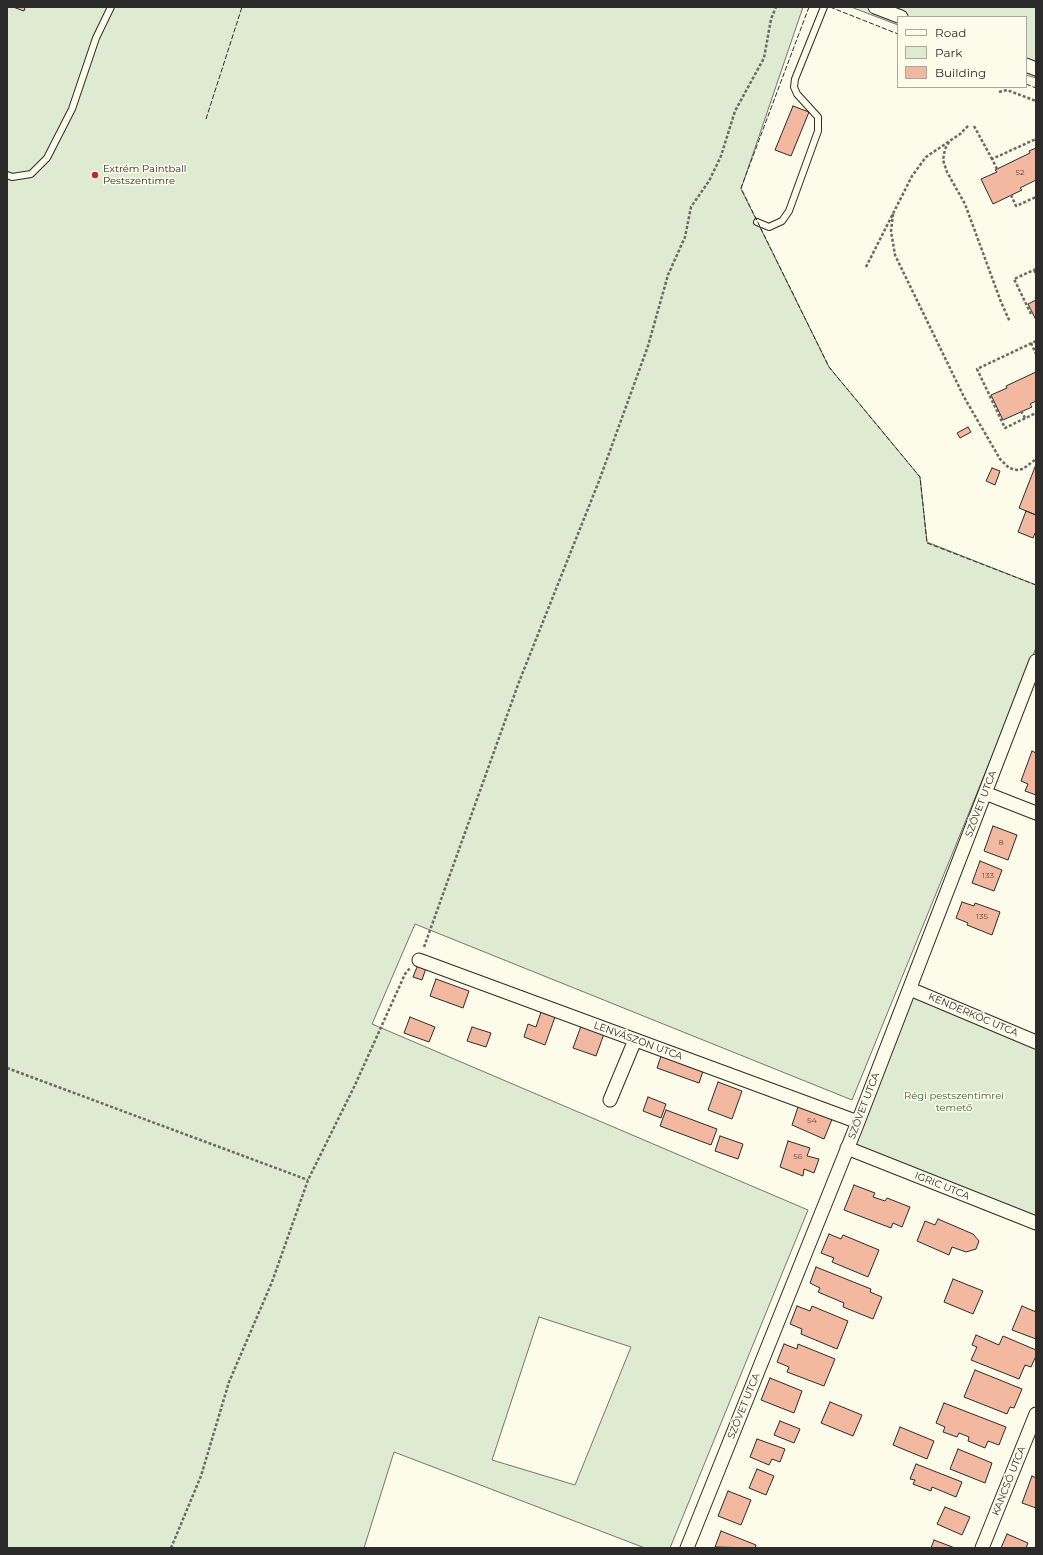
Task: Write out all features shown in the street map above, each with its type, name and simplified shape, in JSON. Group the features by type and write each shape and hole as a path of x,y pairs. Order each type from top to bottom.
{"street":[{"path":"875,7 898,16"},
{"name":"SZÖVET UTCA","path":"687,1548 858,1122 1036,661"},
{"path":"985,793 1036,813"},
{"name":"LENVÁSZON UTCA","path":"419,960 858,1122"},
{"name":"KENDERKÓC UTCA","path":"910,989 1036,1042"},
{"path":"610,1100 635,1040"},
{"name":"IGRIC UTCA","path":"847,1148 1036,1223"},
{"name":"KANCSÓ UTCA","path":"982,1548 1036,1414"}],"lane":[{"path":"7,175 12,177 31,174 47,158 72,109 96,38 111,7"},
{"path":"757,222 769,227 782,222 789,211 818,131 818,117 797,94 794,87 795,78 824,7"}],"path":[{"path":"171,1548 201,1476 229,1382 272,1282 308,1180 355,1085 405,974 419,960 519,682 602,473 648,346 668,275 685,237 691,207 709,181 721,156 735,111 764,58 771,19 776,7"},
{"path":"999,92 1008,90 1036,101"},
{"path":"866,267 912,176 926,157 949,142 970,125"},
{"path":"974,126 997,169"},
{"path":"992,159 1036,139"},
{"path":"949,142 945,149 943,160 945,166 965,204 1000,302 1010,322"},
{"path":"1011,195 1016,206 1036,197"},
{"path":"893,214 891,231 895,255 968,404 1000,459 1009,468 1017,470 1023,469 1036,459"},
{"path":"1031,314 1014,279 1035,270 1036,274"},
{"path":"1036,341 977,369 1005,428 1036,413"},
{"path":"1031,343 1036,354"},
{"path":"1021,411 1025,418"},
{"path":"7,1068 308,1180"}],"green space":[{"path":"7,7 803,7 741,189 829,367 920,477 927,542 1036,585 1036,648 852,1100 415,924 372,1024 808,1210 670,1548 645,1548 394,1452 364,1548 7,1548","holes":["539,1317 631,1347 575,1485 492,1460"]},
{"path":"851,7 1036,7 1036,78 1027,75 1027,16 897,16 897,25"},
{"name":"Régi pestszentimrei temető","path":"910,989 1036,1042 1036,1223 847,1148"}],"building":[{"path":"13,7 25,7 24,11"},
{"path":"793,106 809,112 791,156 775,150"},
{"path":"1036,148 1036,180 1020,188 1022,190 993,204 981,179 997,172 995,170 1030,153 1029,151"},
{"path":"1036,300 1036,320 1028,304"},
{"path":"1036,372 1036,401 1030,404 1032,407 1003,420 991,395"},
{"path":"968,427 971,432 960,438 957,433"},
{"path":"1035,467 1036,468 1036,515 1019,508"},
{"path":"992,468 1000,471 995,485 986,481"},
{"path":"1026,511 1036,515 1036,531 1033,538 1018,532"},
{"path":"1032,751 1036,753 1036,795 1025,791 1028,784 1021,781"},
{"path":"993,826 1017,835 1008,860 984,851"},
{"path":"980,861 1002,870 994,891 972,883"},
{"path":"962,902 974,906 975,903 1000,912 992,935 967,925 968,923 956,918"},
{"path":"419,962 427,965 422,980 413,977"},
{"path":"436,979 469,991 463,1008 430,996"},
{"path":"541,1012 555,1017 545,1045 524,1037 528,1024 536,1027"},
{"path":"410,1017 435,1027 429,1042 404,1033"},
{"path":"581,1026 604,1034 596,1056 573,1048"},
{"path":"472,1027 491,1033 486,1047 467,1041"},
{"path":"662,1053 704,1068 699,1083 657,1068"},
{"path":"718,1082 742,1091 732,1119 708,1110"},
{"path":"648,1097 666,1104 661,1118 643,1111"},
{"path":"799,1104 833,1117 824,1139 792,1125"},
{"path":"666,1110 717,1129 711,1145 660,1126"},
{"path":"720,1136 743,1144 738,1159 715,1151"},
{"path":"788,1141 810,1148 807,1156 819,1159 814,1173 804,1169 803,1176 780,1167"},
{"path":"854,1185 875,1193 873,1197 885,1201 887,1198 910,1207 902,1227 893,1223 891,1228 844,1210"},
{"path":"938,1219 973,1234 979,1241 976,1249 966,1252 952,1247 949,1255 917,1241 925,1221 935,1225"},
{"path":"829,1234 841,1239 843,1235 879,1250 868,1277 832,1262 834,1258 821,1253"},
{"path":"816,1267 871,1289 870,1292 882,1297 873,1319 843,1307 844,1303 818,1292 820,1288 810,1283"},
{"path":"953,1279 983,1291 973,1314 944,1302"},
{"path":"797,1306 810,1311 812,1306 848,1321 837,1349 801,1334 802,1329 790,1324"},
{"path":"1022,1306 1036,1312 1036,1339 1012,1330"},
{"path":"976,1335 999,1345 1003,1336 1036,1350 1036,1356 1031,1367 1025,1365 1019,1379 971,1360 977,1347 972,1345"},
{"path":"784,1344 797,1349 798,1344 835,1359 824,1386 787,1372 789,1367 777,1362"},
{"path":"975,1370 1022,1389 1014,1408 1010,1407 1007,1414 964,1397"},
{"path":"770,1378 802,1391 794,1413 761,1400"},
{"path":"830,1402 862,1415 853,1436 821,1423"},
{"path":"944,1403 1006,1427 999,1445 988,1441 985,1448 968,1441 969,1437 959,1433 957,1437 943,1432 945,1427 936,1423"},
{"path":"780,1421 800,1429 794,1443 774,1435"},
{"path":"900,1427 934,1441 927,1459 893,1445"},
{"path":"757,1439 785,1449 780,1462 772,1459 769,1465 750,1457"},
{"path":"958,1449 992,1463 985,1483 950,1469"},
{"path":"916,1464 962,1482 956,1497 932,1487 931,1491 913,1484 915,1480 910,1479"},
{"path":"757,1469 774,1476 766,1495 749,1488"},
{"path":"1032,1476 1036,1478 1036,1508 1022,1503"},
{"path":"728,1491 751,1500 741,1525 718,1516"},
{"path":"945,1507 970,1517 962,1535 937,1524"},
{"path":"721,1531 756,1545 755,1548 715,1547"},
{"path":"1007,1534 1028,1543 1026,1548 1001,1548"},
{"path":"934,1540 955,1548 931,1548"}],"fence":[{"path":"206,119 242,7"},
{"path":"809,7 741,188 829,367 920,477 927,543 1036,585"},
{"path":"830,7 897,34"},
{"path":"1027,84 1036,88"}],"place":[{"name":"Extrém Paintball Pestszentimre","path":"95,175"}]}
